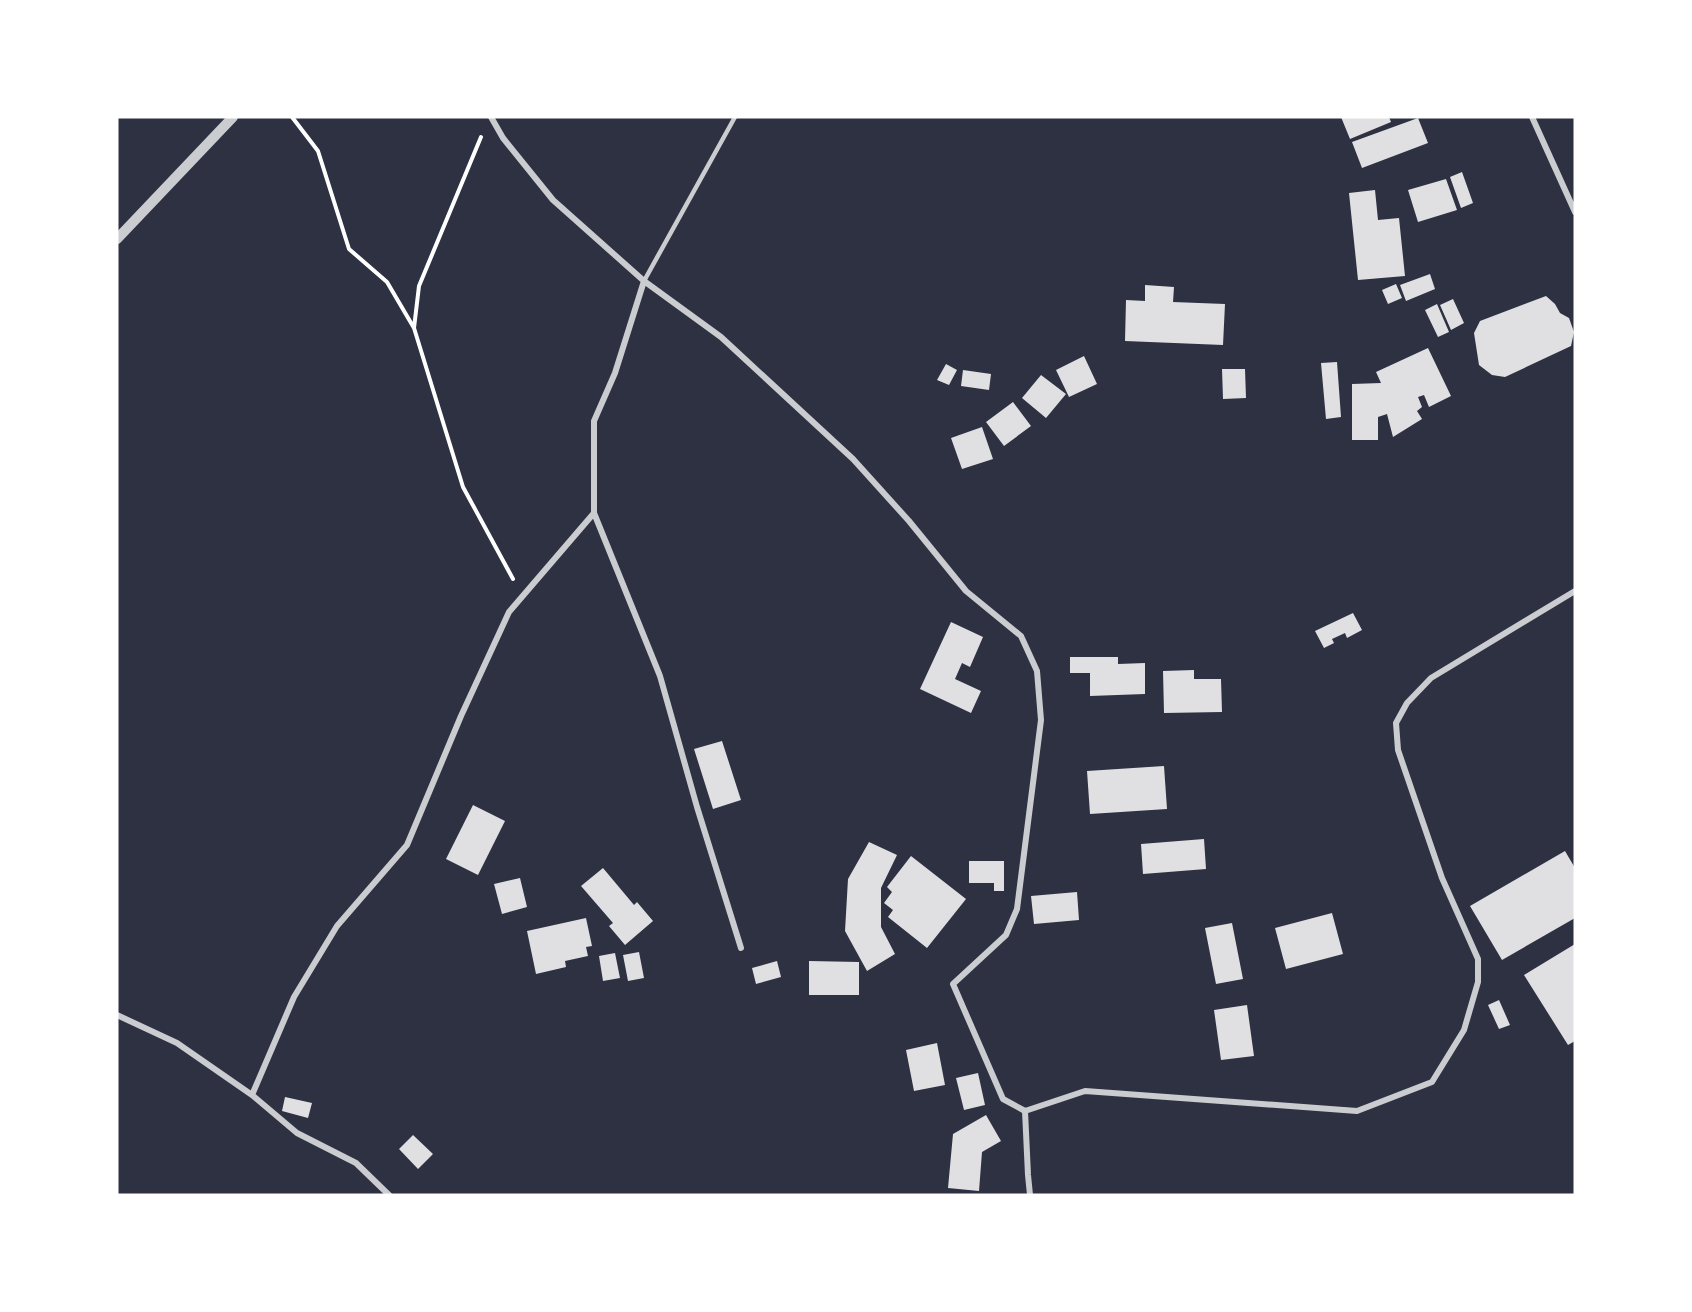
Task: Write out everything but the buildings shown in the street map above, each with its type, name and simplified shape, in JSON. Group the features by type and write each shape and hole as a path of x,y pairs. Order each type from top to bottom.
{"street":[{"path":"117,239 233,117"},
{"path":"491,117 503,138 553,200 644,281 721,337 853,459 909,521 966,591 1021,636 1037,671 1041,720 1017,909 1006,935 953,984 1003,1099 1025,1111 1085,1092 1357,1111 1432,1082 1464,1030 1478,982 1478,959 1438,867 1398,750 1396,723 1407,703 1431,678 1575,591"},
{"path":"1532,117 1575,212"},
{"path":"644,281 615,374 594,420 594,513 660,676 697,807 741,948"},
{"path":"252,1095 294,997 337,926 407,845 461,716 509,612 594,513"},
{"path":"117,1015 177,1043 252,1095 297,1133 356,1163 389,1195"},
{"path":"1025,1111 1030,1195"}],"lane":[{"path":"644,281 735,117"}],"path":[{"path":"292,117 318,151 349,249 387,282 414,328 464,487 522,596"},
{"path":"414,328 419,286 454,196 485,127"}]}
